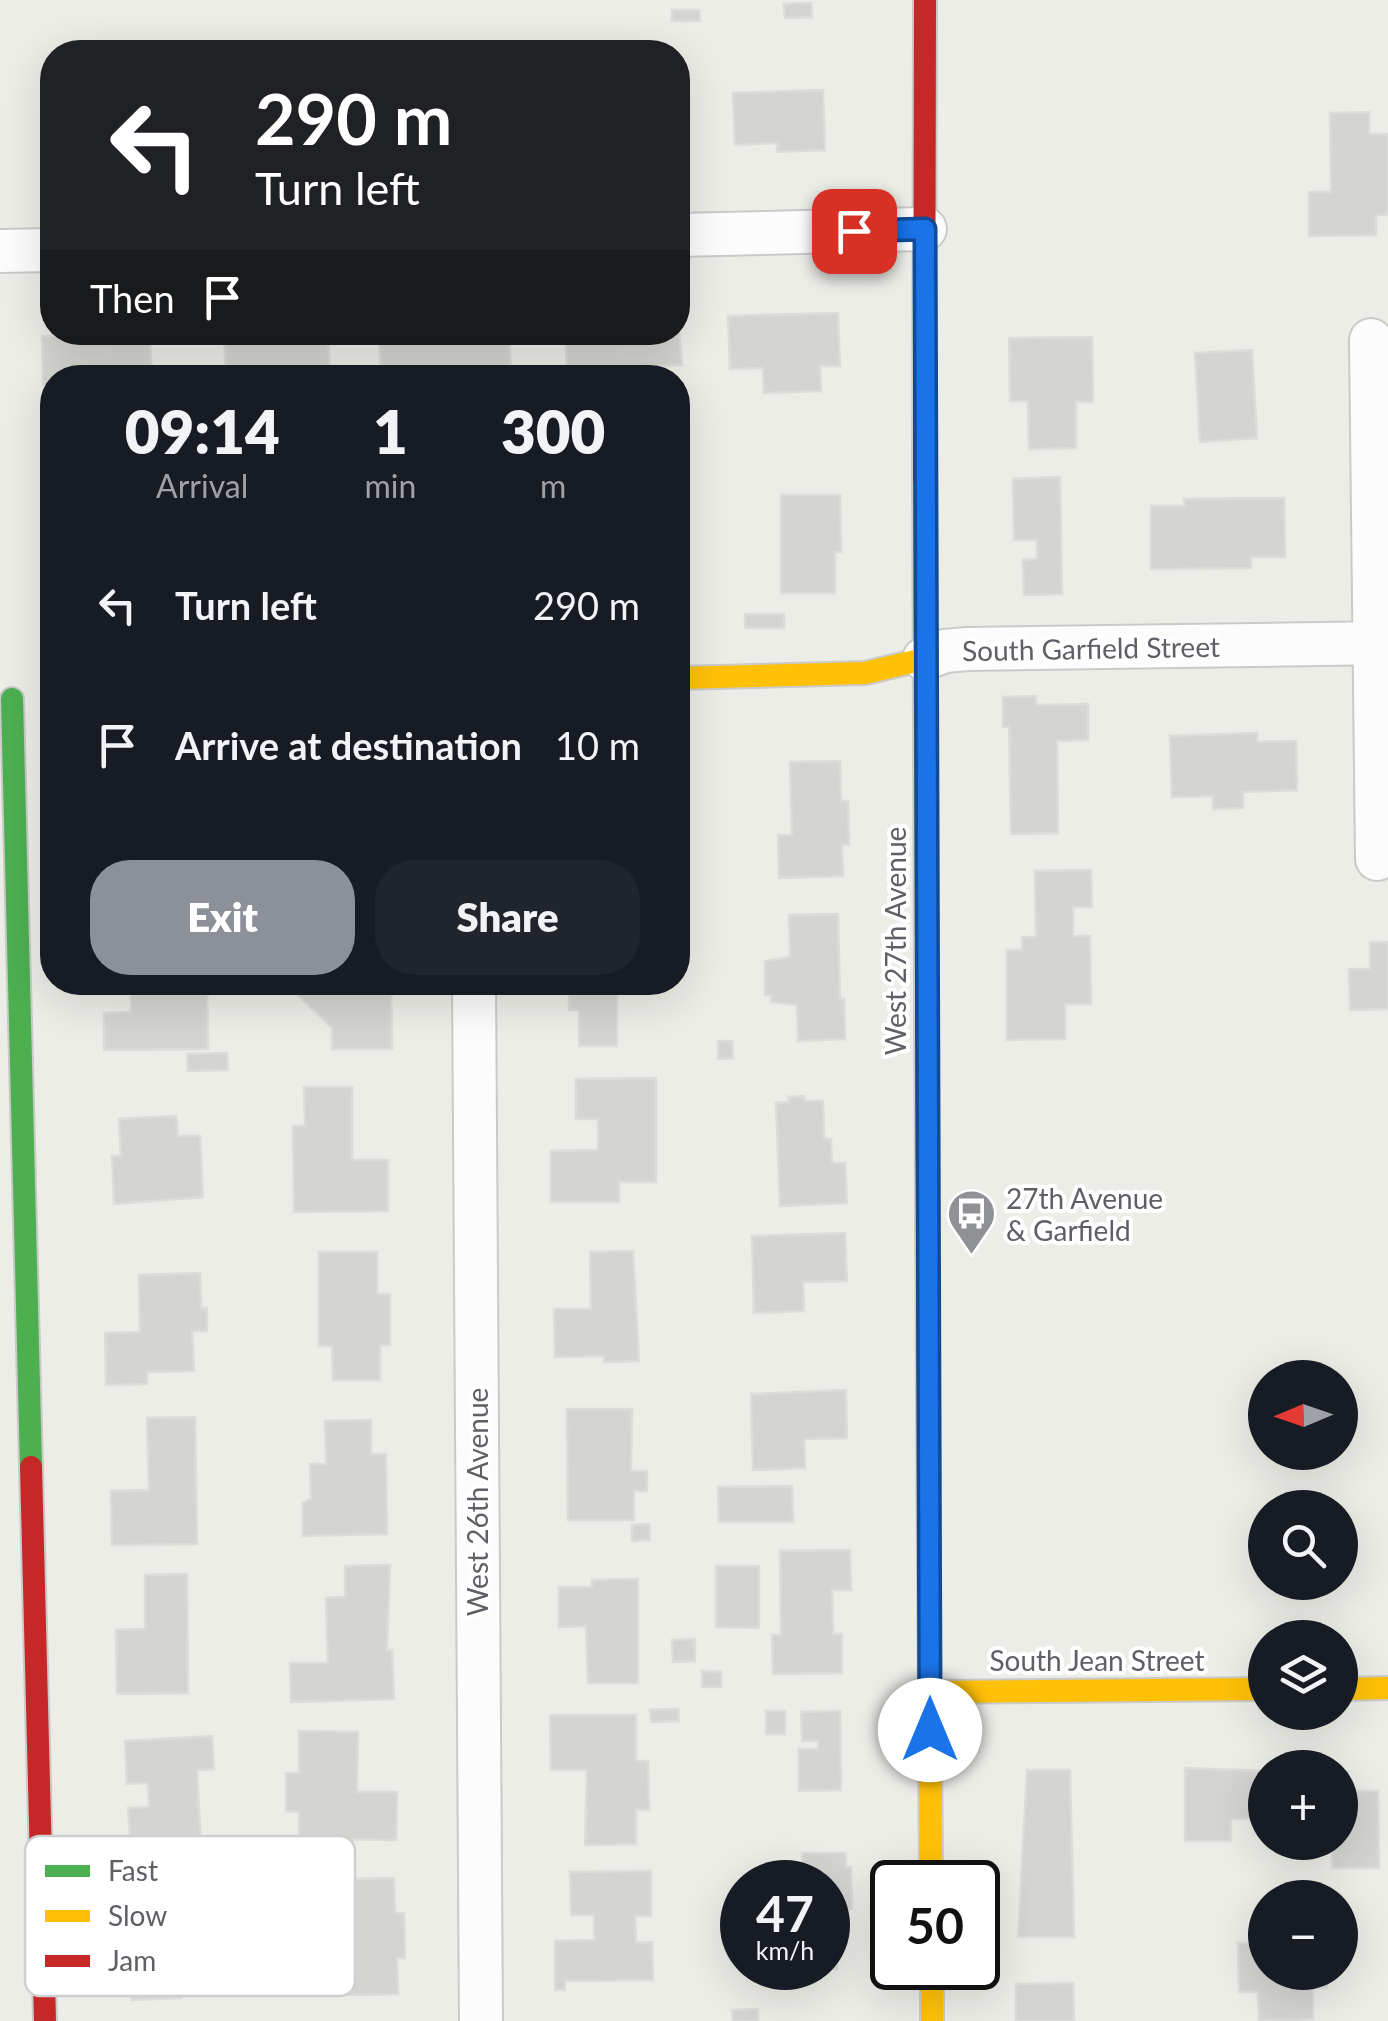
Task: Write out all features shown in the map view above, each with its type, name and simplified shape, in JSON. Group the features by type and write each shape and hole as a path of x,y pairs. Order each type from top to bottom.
{"street":[{"name":"West 27th Avenue","path":"924,0 932,1860"},
{"path":"690,235 925,229"},
{"path":"0,251 40,250"},
{"path":"1371,340 1382,643 1377,859"},
{"name":"South Garfield Street","path":"690,678 866,673 944,651 968,649 1382,643"},
{"path":"39,698 6,699 40,1836"},
{"name":"West 26th Avenue","path":"474,995 480,2021"},
{"path":"1358,1689 1388,1688"},
{"name":"South Jean Street","path":"930,1692 1248,1689"},
{"path":"932,1990 932,2021"},
{"path":"44,1996 45,2021"}],"building":[{"path":"811,3 812,17 785,18 784,4"},
{"path":"672,10 699,10 700,21 672,21"},
{"path":"823,90 825,150 777,152 777,143 735,145 733,93"},
{"path":"1369,112 1369,134 1388,134 1388,215 1376,215 1376,235 1309,236 1309,192 1331,192 1330,113"},
{"path":"838,313 840,366 820,366 821,391 764,393 763,368 730,369 728,316"},
{"path":"1092,337 1093,402 1076,402 1076,448 1029,449 1028,401 1010,401 1009,338"},
{"path":"42,345 150,345 151,365 43,365"},
{"path":"225,345 329,345 329,365 225,365"},
{"path":"380,345 510,345 510,365 380,365"},
{"path":"566,345 680,345 682,365 567,365"},
{"path":"1252,350 1257,438 1200,442 1195,353"},
{"path":"1060,477 1062,594 1024,595 1023,560 1037,559 1037,540 1014,540 1013,479"},
{"path":"781,495 840,495 841,552 835,552 835,593 781,593"},
{"path":"1284,498 1285,557 1251,557 1251,568 1151,569 1151,506 1185,506 1184,499"},
{"path":"745,614 784,614 784,628 745,628"},
{"path":"1036,696 1036,705 1088,704 1088,740 1057,741 1058,833 1011,834 1009,726 1003,727 1003,697"},
{"path":"1257,733 1257,742 1296,741 1297,790 1243,792 1243,808 1213,809 1213,796 1172,797 1170,736"},
{"path":"840,761 841,801 848,801 849,845 842,845 843,876 779,878 778,835 792,835 790,762"},
{"path":"1091,870 1092,907 1073,907 1073,936 1090,936 1091,1004 1065,1004 1065,1039 1007,1040 1007,950 1022,950 1022,937 1036,937 1035,871"},
{"path":"838,914 845,1039 798,1041 797,1005 771,1002 771,995 765,995 765,961 790,957 789,915"},
{"path":"1370,942 1388,942 1388,1009 1350,1010 1349,969 1370,969"},
{"path":"131,995 207,995 208,1049 104,1050 104,1013 131,1012"},
{"path":"298,995 391,995 392,1049 332,1049 332,1028"},
{"path":"569,995 617,995 617,1046 579,1046 579,1010 569,1010"},
{"path":"718,1041 732,1041 733,1058 718,1059"},
{"path":"227,1053 228,1070 188,1071 187,1054"},
{"path":"656,1078 656,1182 619,1182 619,1202 551,1202 551,1151 598,1150 598,1119 576,1119 576,1079"},
{"path":"304,1087 352,1087 352,1160 388,1160 388,1211 294,1212 293,1126 305,1126"},
{"path":"804,1096 805,1101 823,1101 824,1139 831,1139 832,1163 845,1163 847,1203 780,1206 776,1103"},
{"path":"176,1116 178,1136 200,1136 203,1197 114,1204 112,1156 121,1156 119,1119"},
{"path":"845,1233 847,1281 803,1282 804,1311 754,1313 752,1236"},
{"path":"633,1251 639,1361 604,1362 604,1356 555,1357 554,1309 591,1309 590,1252"},
{"path":"319,1252 377,1252 377,1294 390,1294 390,1345 380,1345 380,1380 333,1380 332,1346 319,1346"},
{"path":"200,1273 201,1308 207,1308 207,1331 192,1331 194,1371 147,1372 147,1384 106,1385 105,1333 140,1332 139,1275"},
{"path":"846,1390 847,1438 804,1439 805,1468 753,1470 751,1394"},
{"path":"567,1409 632,1409 631,1471 647,1471 647,1491 634,1491 634,1520 568,1520"},
{"path":"195,1417 197,1544 112,1545 111,1491 149,1490 147,1418"},
{"path":"371,1420 371,1454 386,1454 387,1534 303,1536 303,1503 311,1498 310,1464 326,1464 325,1421"},
{"path":"792,1486 793,1522 719,1522 718,1487"},
{"path":"649,1524 650,1540 632,1541 632,1525"},
{"path":"850,1550 851,1590 832,1590 833,1634 842,1634 842,1673 773,1674 772,1635 781,1635 780,1551"},
{"path":"390,1565 387,1650 392,1650 394,1699 291,1702 290,1663 328,1663 326,1598 345,1597 345,1566"},
{"path":"716,1566 759,1566 759,1628 716,1627"},
{"path":"187,1574 188,1693 117,1694 116,1630 145,1629 145,1575"},
{"path":"638,1579 638,1683 588,1683 586,1626 559,1627 559,1587 592,1587 592,1580"},
{"path":"695,1639 695,1661 673,1662 672,1640"},
{"path":"702,1671 721,1672 721,1687 702,1687"},
{"path":"678,1709 679,1721 651,1722 650,1710"},
{"path":"766,1711 785,1711 785,1734 766,1734"},
{"path":"840,1711 841,1790 799,1791 799,1749 818,1749 818,1741 802,1741 801,1712"},
{"path":"550,1715 636,1715 636,1761 648,1761 649,1810 636,1810 636,1844 585,1845 587,1770 551,1770"},
{"path":"299,1731 358,1732 357,1792 397,1792 396,1840 299,1836 299,1812 286,1811 286,1773 299,1773"},
{"path":"212,1736 214,1769 197,1770 200,1836 130,1836 128,1808 149,1807 148,1783 127,1784 125,1741"},
{"path":"1185,1768 1248,1770 1248,1819 1231,1819 1231,1841 1185,1841"},
{"path":"1027,1770 1070,1770 1074,1937 1018,1937"},
{"path":"1358,1791 1378,1791 1379,1868 1332,1868 1332,1860 1358,1860"},
{"path":"802,1853 846,1853 846,1860 802,1860"},
{"path":"850,1867 851,1867 850,1909"},
{"path":"651,1871 651,1916 635,1916 636,1943 652,1942 653,1980 565,1981 565,1990 555,1990 555,1941 594,1940 594,1915 571,1915 570,1872"},
{"path":"394,1878 395,1913 404,1913 405,1958 397,1958 398,1994 355,1995 355,1879"},
{"path":"1238,1943 1248,1943 1248,1990 1313,1990 1313,2019 1259,2021 1258,1992 1239,1992"},
{"path":"1073,1983 1074,2021 1016,2021 1016,1984"},
{"path":"131,1996 181,1996 181,1998 131,2000"},
{"path":"758,2009 758,2021 733,2021 732,2010"}],"traffic: fast":[{"path":"924,479 926,991"},
{"path":"12,699 31,1467"}],"traffic: slow":[{"path":"690,678 865,673 924,659"},
{"path":"928,1409 931,1860"},
{"path":"1358,1689 1388,1688"},
{"path":"930,1692 1248,1689"},
{"path":"932,1990 932,2021"}],"traffic: jam":[{"path":"924,479 925,0"},
{"path":"926,991 928,1409"},
{"path":"31,1467 40,1836"},
{"path":"44,1996 45,2021"}],"place":[{"name":"27th Avenue & Garfield","path":"971,1256"}],"route":[{"path":"854,231 925,229 930,1730"}]}
